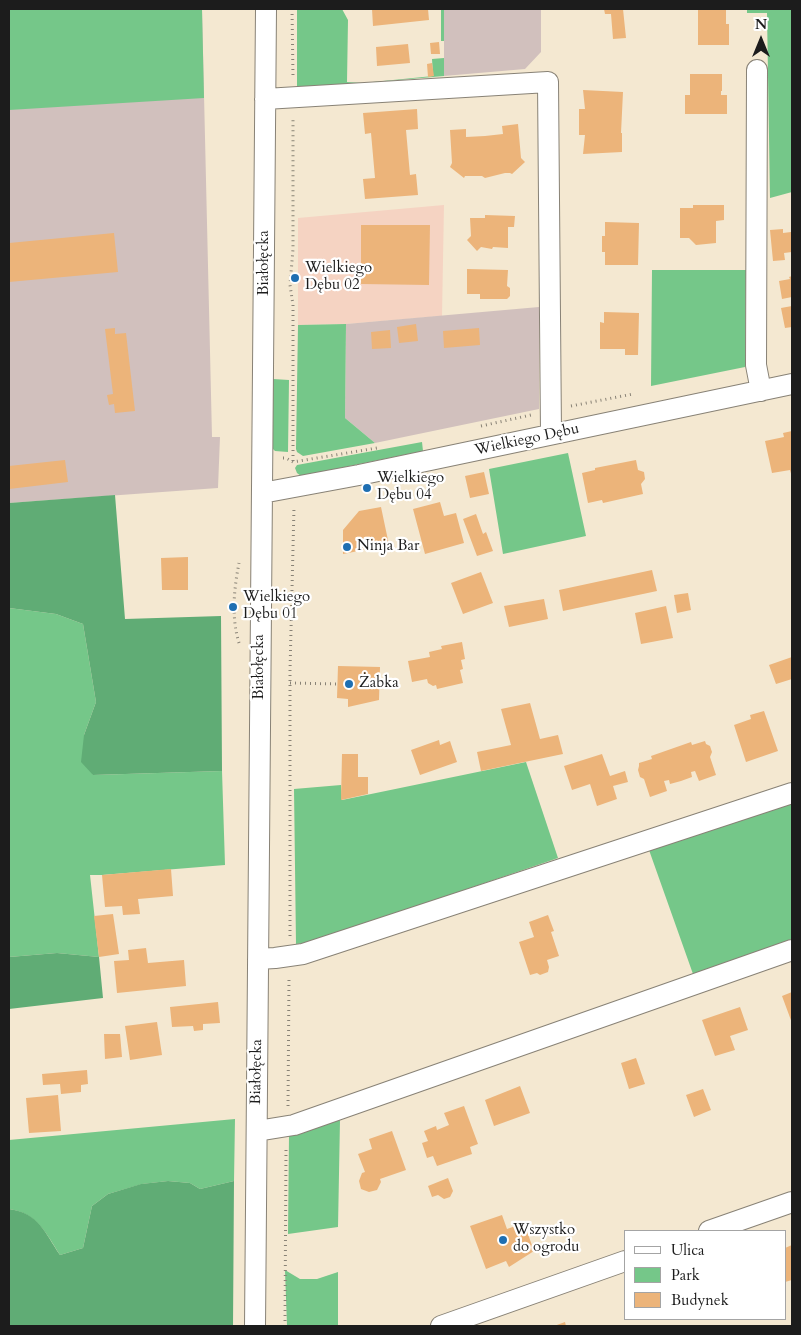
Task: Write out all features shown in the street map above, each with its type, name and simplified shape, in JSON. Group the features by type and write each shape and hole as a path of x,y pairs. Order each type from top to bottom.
{"street":[{"name":"Białołęcka","path":"255,1326 266,9"},
{"path":"756,70 756,365 761,391"},
{"path":"265,99 293,99 548,82 551,434"},
{"name":"Wielkiego Dębu","path":"262,493 359,475 792,384"},
{"path":"258,959 290,957 303,954 792,793"},
{"path":"257,1131 294,1125 792,950"},
{"path":"711,1230 792,1202"},
{"path":"441,1326 624,1261"}],"path":[{"path":"292,9 293,249 290,285 293,306 292,462"},
{"path":"290,957 290,683 294,503"},
{"path":"290,683 338,684"}],"shaded area":[{"path":"9,9 202,9 212,437 220,437 218,488 9,503"},
{"path":"444,9 541,9 541,52 525,69 444,76"},
{"path":"444,205 442,316 346,324 298,325 298,218"},
{"path":"539,307 539,409 375,443 345,418 346,324"}],"green space":[{"path":"9,9 202,9 204,98 9,110"},
{"path":"297,9 342,9 348,20 347,82 363,83 433,76 432,59 444,58 444,76 297,89"},
{"path":"441,9 444,9 444,41 441,41"},
{"path":"747,9 792,9 792,192 770,198 767,13 747,13"},
{"path":"652,270 746,270 745,367 651,386"},
{"path":"346,324 345,418 375,443 303,456 296,449 298,325"},
{"path":"273,379 289,380 288,452 275,451 273,449"},
{"path":"422,442 423,451 301,476 295,468 297,465"},
{"path":"568,453 586,536 503,554 489,469"},
{"path":"115,495 125,619 221,616 222,771 93,775 81,762 84,735 96,702 83,624 56,614 9,608 9,503"},
{"path":"9,608 56,614 83,624 96,702 84,735 93,775 222,771 225,865 90,875 99,957 57,953 9,957"},
{"path":"526,762 558,858 309,943 296,944 294,789 341,785 342,800"},
{"path":"792,801 792,939 693,974 649,850"},
{"path":"57,953 99,957 103,998 9,1009 9,957"},
{"path":"235,1119 234,1181 200,1189 190,1183 168,1181 142,1184 108,1194 92,1206 83,1248 60,1255 40,1225 27,1215 9,1209 9,1140"},
{"path":"340,1120 338,1227 288,1234 289,1136"},
{"path":"168,1181 190,1183 200,1189 234,1181 233,1326 9,1326 9,1209 28,1215 40,1225 60,1255 83,1248 92,1206 108,1194 141,1184"},
{"path":"285,1270 300,1279 317,1279 338,1272 338,1326 287,1326"}],"building":[{"path":"372,9 428,9 429,20 373,26"},
{"path":"604,9 623,9 626,38 613,39 611,14 605,14"},
{"path":"698,9 726,9 726,24 729,24 729,45 698,45"},
{"path":"439,42 440,54 431,54 430,43"},
{"path":"408,44 410,63 377,66 376,47"},
{"path":"432,63 434,76 428,77 427,64"},
{"path":"690,74 722,74 721,95 727,95 727,114 685,114 685,95 690,95"},
{"path":"583,90 623,92 622,152 583,154 585,135 579,135 579,109 585,109"},
{"path":"417,109 418,129 406,130 410,175 416,174 418,195 365,199 363,179 375,178 371,133 365,134 363,113"},
{"path":"518,124 521,158 525,162 512,174 505,173 485,178 482,176 465,176 464,178 450,167 452,163 450,130 466,129 466,137 485,136 503,134 502,126"},
{"path":"693,205 724,205 724,220 716,221 716,243 696,245 689,238 680,238 680,208 693,208"},
{"path":"485,215 515,216 514,227 508,227 508,248 493,247 492,249 481,247 477,251 467,240 471,236 470,218 485,218"},
{"path":"605,222 639,223 638,265 605,265 605,252 602,252 602,236 605,236"},
{"path":"361,225 430,225 429,285 361,284"},
{"path":"783,229 783,233 791,232 792,252 784,253 785,260 773,261 770,230"},
{"path":"114,233 118,272 9,282 9,243"},
{"path":"467,269 508,270 507,286 510,288 510,296 507,299 480,299 480,294 467,294"},
{"path":"792,276 792,297 782,299 779,281 790,279 789,277"},
{"path":"792,306 792,327 785,328 781,308"},
{"path":"604,312 639,313 638,355 625,355 625,349 600,349 600,322 604,323"},
{"path":"416,324 418,341 399,343 397,327"},
{"path":"115,328 115,334 126,333 135,411 115,413 114,404 109,405 107,395 113,394 105,329"},
{"path":"479,328 480,345 444,348 443,331"},
{"path":"390,330 391,348 372,349 371,332"},
{"path":"792,431 792,477 790,470 772,473 765,441 784,437 783,433"},
{"path":"65,460 68,482 9,489 9,466"},
{"path":"636,460 638,470 644,472 645,479 641,484 643,494 603,503 602,500 588,503 582,473 595,470 595,468"},
{"path":"484,472 489,494 470,498 465,476"},
{"path":"440,502 444,516 456,513 464,543 425,554 413,509"},
{"path":"381,507 389,545 343,554 343,530 359,511"},
{"path":"476,514 483,534 486,532 493,551 477,556 463,519"},
{"path":"188,557 188,590 162,590 161,558"},
{"path":"652,570 657,591 563,611 559,590"},
{"path":"481,572 493,603 463,614 451,583"},
{"path":"688,593 691,610 677,613 674,595"},
{"path":"544,599 548,619 509,627 504,606"},
{"path":"666,606 673,638 641,644 635,613"},
{"path":"462,642 465,659 461,660 463,669 460,670 463,683 437,689 436,685 433,686 428,683 427,679 412,682 408,661 430,657 429,652 442,649 441,646"},
{"path":"792,657 792,679 776,684 769,665"},
{"path":"338,666 380,667 379,700 348,707 348,699 337,698"},
{"path":"530,703 540,739 558,735 563,754 481,771 477,752 511,745 501,709"},
{"path":"764,711 778,751 746,762 734,725 751,719 750,715"},
{"path":"439,740 440,745 450,741 457,762 420,775 411,750"},
{"path":"705,741 710,746 712,752 710,757 716,775 699,781 695,771 691,772 692,777 681,781 670,784 669,780 664,781 667,791 650,797 644,779 640,777 639,763 652,759 651,756 691,742 692,745"},
{"path":"342,754 358,754 358,777 368,777 368,794 341,800"},
{"path":"602,754 610,776 625,771 628,782 613,786 617,799 597,806 590,784 572,790 564,766"},
{"path":"171,869 173,896 138,899 140,914 123,915 122,906 105,907 102,875"},
{"path":"113,914 119,954 99,957 94,916"},
{"path":"548,915 554,931 551,932 559,956 547,960 548,972 540,975 537,973 530,975 519,942 534,937 529,922"},
{"path":"146,948 148,963 184,960 186,986 117,993 114,961 129,960 128,950"},
{"path":"792,992 792,1023 782,996"},
{"path":"218,1002 220,1023 203,1024 203,1030 194,1031 193,1026 172,1027 170,1007"},
{"path":"740,1007 748,1030 730,1036 735,1050 715,1056 702,1020"},
{"path":"157,1022 162,1055 130,1060 125,1026"},
{"path":"104,1034 120,1034 122,1057 105,1059"},
{"path":"636,1058 645,1084 629,1089 621,1063"},
{"path":"87,1070 88,1084 81,1085 81,1092 61,1094 60,1084 43,1085 42,1074"},
{"path":"520,1086 530,1113 494,1126 485,1100"},
{"path":"703,1089 711,1110 694,1117 686,1095"},
{"path":"58,1095 61,1131 29,1133 26,1098"},
{"path":"464,1106 478,1144 470,1147 472,1154 437,1166 433,1156 427,1158 422,1143 428,1141 424,1131 436,1126 437,1130 449,1125 444,1113"},
{"path":"392,1131 406,1170 380,1179 381,1182 377,1190 369,1192 361,1189 359,1181 362,1173 365,1172 358,1154 372,1149 369,1139"},
{"path":"448,1178 453,1191 450,1197 444,1199 438,1195 432,1197 428,1186"},
{"name":"Wszystko do ogrodu","path":"502,1215 507,1229 524,1223 534,1251 509,1267 506,1261 486,1269 470,1226"},
{"path":"792,1245 792,1280 786,1282 786,1248"},
{"path":"565,1322 566,1326 554,1326"}],"place":[{"name":"Wielkiego Dębu 02","path":"295,278"},
{"name":"Wielkiego Dębu 04","path":"367,488"},
{"name":"Ninja Bar","path":"347,547"},
{"name":"Wielkiego Dębu 01","path":"233,607"},
{"name":"Żabka","path":"349,684"},
{"name":"Wszystko do ogrodu","path":"503,1240"}]}
